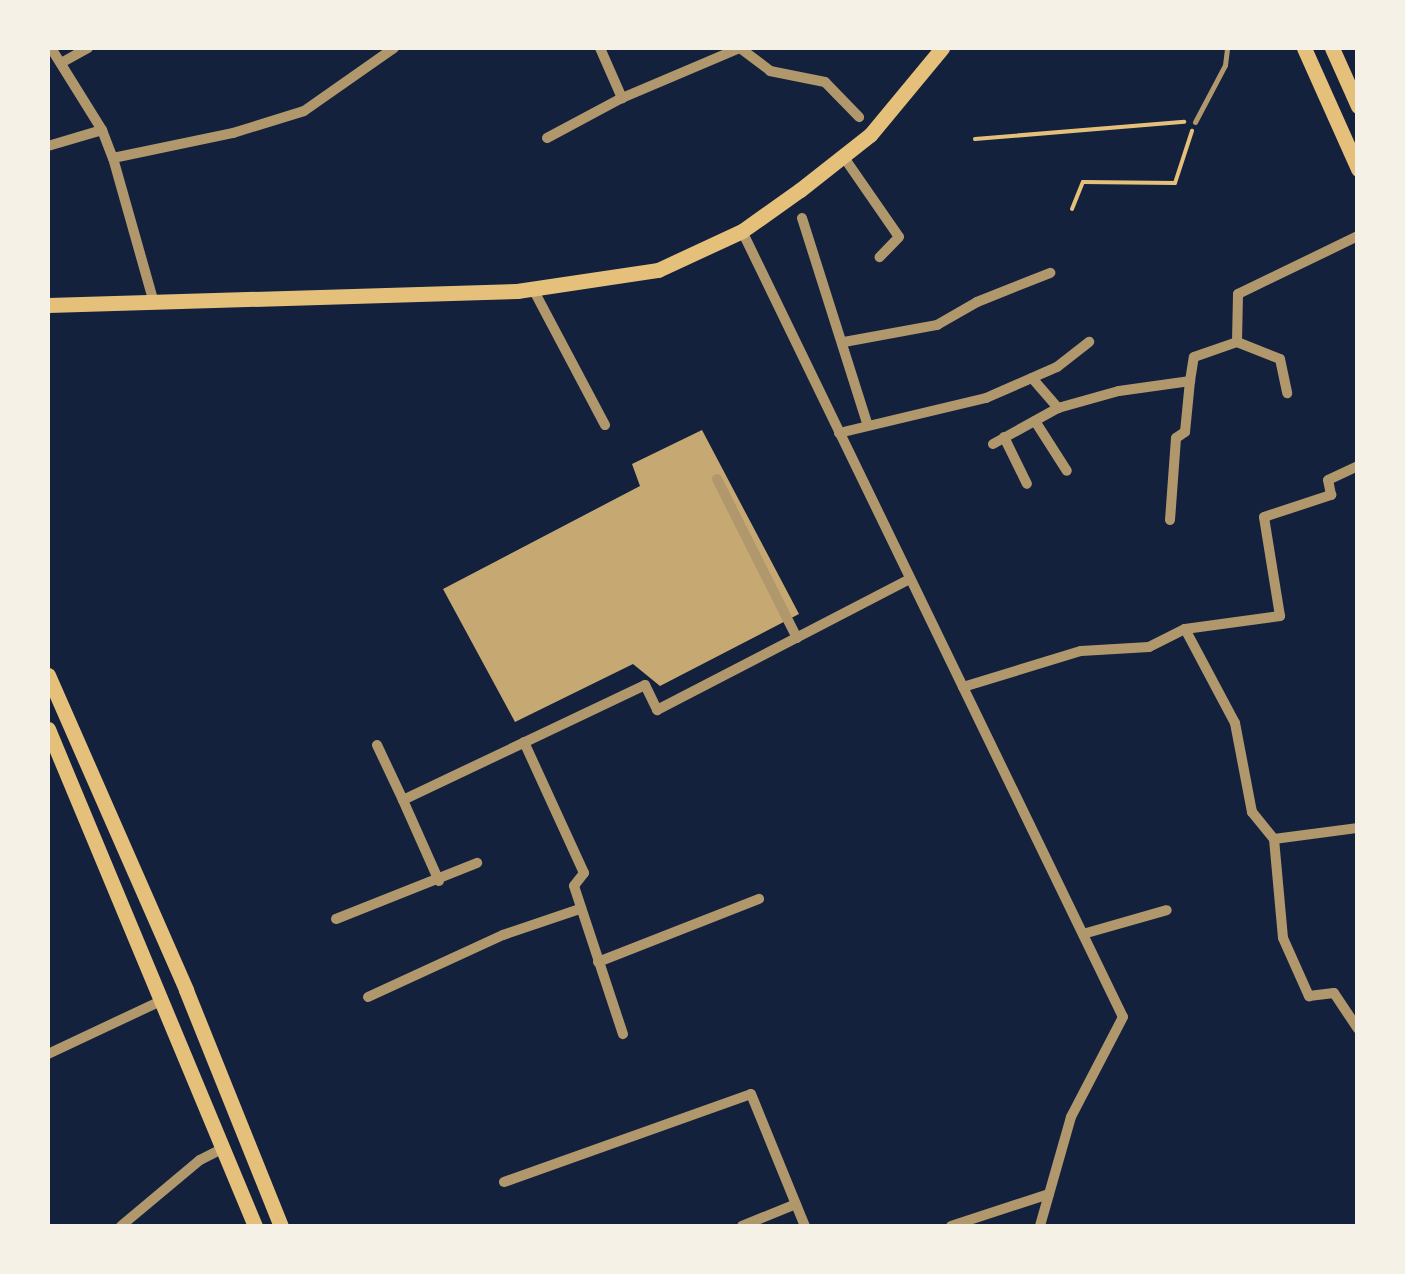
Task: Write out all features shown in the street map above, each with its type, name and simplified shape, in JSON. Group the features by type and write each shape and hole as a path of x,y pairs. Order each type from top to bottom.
{"main road":[{"path":"48,305 533,289 658,270 742,231 870,135 942,48"},
{"path":"1304,48 1358,170"},
{"path":"1332,48 1358,106"},
{"path":"48,675 179,973 280,1226"},
{"path":"48,729 255,1226"}],"street":[{"path":"51,48 102,130 154,303"},
{"path":"61,63 88,48"},
{"path":"113,158 233,133 304,111 394,48"},
{"path":"600,48 622,98"},
{"path":"547,138 622,98 740,48 770,71 825,82 859,117"},
{"path":"48,146 102,130"},
{"path":"843,156 899,237 880,257"},
{"path":"802,218 867,423"},
{"path":"742,231 1123,1017 1070,1118 1040,1226"},
{"path":"1237,342 1238,294 1358,236"},
{"path":"844,342 937,325 977,302 1050,273"},
{"path":"533,289 605,425"},
{"path":"840,433 867,423 986,398 1058,366 1089,342"},
{"path":"1170,520 1176,438 1185,432 1194,357 1237,342 1280,359 1287,393"},
{"path":"1032,378 1058,408"},
{"path":"993,444 1058,408 1119,391 1190,381"},
{"path":"1034,421 1067,471"},
{"path":"1004,438 1027,484"},
{"path":"963,687 1081,651 1149,647 1185,630 1280,616 1264,517 1330,495 1328,480 1358,466"},
{"path":"717,479 797,638"},
{"path":"403,800 645,685 658,710 910,579"},
{"path":"1185,630 1234,723 1252,812 1274,839 1283,938 1308,996 1334,993 1358,1029"},
{"path":"524,742 584,873 574,886 622,1034"},
{"path":"376,745 440,881"},
{"path":"1274,839 1358,828"},
{"path":"336,919 477,864"},
{"path":"598,962 759,899"},
{"path":"368,997 502,936 580,909"},
{"path":"1083,934 1166,910"},
{"path":"48,1054 163,1000"},
{"path":"504,1182 751,1094 805,1226"},
{"path":"121,1226 200,1160 224,1148"},
{"path":"952,1226 1049,1194"},
{"path":"742,1226 796,1204"}],"lane":[{"path":"1195,122 1225,64 1227,48"}],"path":[{"path":"975,139 1195,122 1174,183 1083,182 1072,209"}],"building":[{"path":"702,430 799,614 660,686 633,664 515,722 443,589 640,486 632,464"}]}
